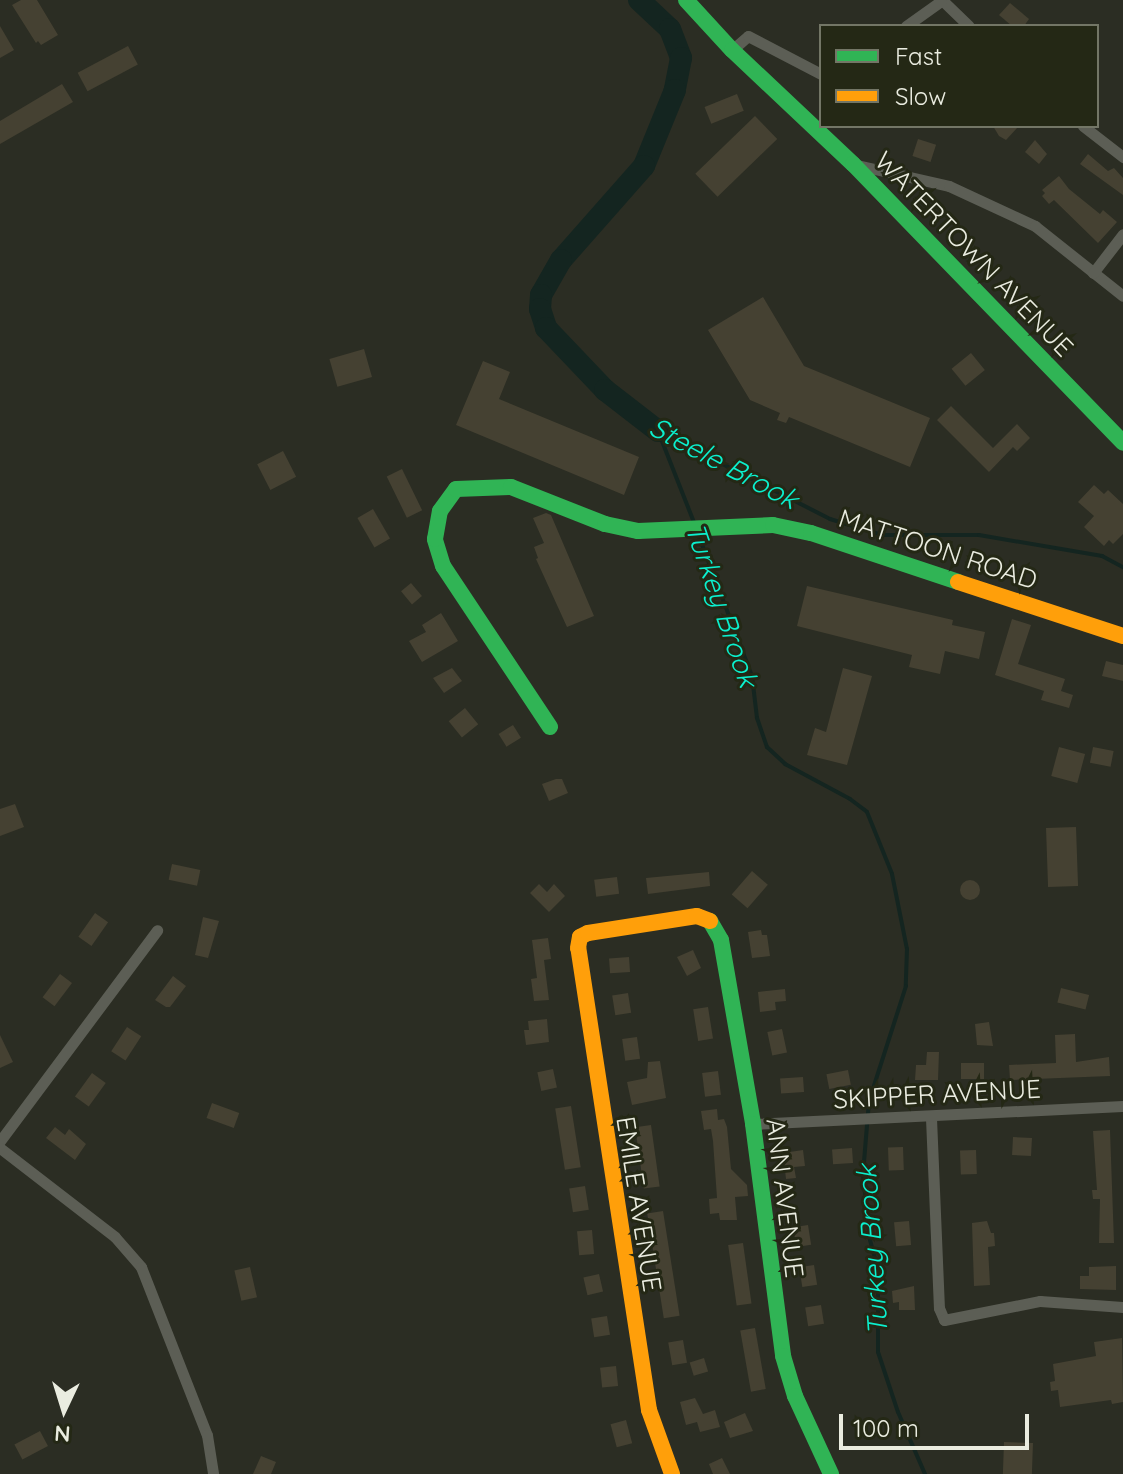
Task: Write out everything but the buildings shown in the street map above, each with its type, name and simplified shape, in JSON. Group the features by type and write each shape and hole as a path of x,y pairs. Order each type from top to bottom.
{"street":[{"name":"WATERTOWN AVENUE","path":"686,0 732,50 853,164 1123,443"},
{"path":"909,24 942,0 967,24"},
{"path":"732,50 748,36 819,73"},
{"path":"1086,128 1123,157"},
{"path":"853,164 949,186 1035,226 1123,296"},
{"path":"1093,273 1123,234"},
{"name":"MATTOON ROAD","path":"550,727 443,566 435,539 440,511 456,489 511,487 605,524 638,531 773,525 811,533 1123,636"},
{"name":"ANN AVENUE","path":"580,937 697,916 713,923 721,940 753,1124 783,1356 795,1396 831,1474"},
{"path":"0,1141 157,930"},
{"name":"EMILE AVENUE","path":"580,937 578,948 595,1080 635,1332 649,1410 672,1474"},
{"name":"SKIPPER AVENUE","path":"753,1124 931,1118 1123,1106"},
{"path":"931,1118 939,1308 944,1320 1040,1301 1123,1307"},
{"path":"0,1148 115,1237 141,1267 207,1435 213,1474"}],"waterway":[{"name":"Steele Brook","path":"639,0 670,29 681,58 675,90 644,166 561,260 541,295 540,309 546,328 605,390 658,431"},
{"name":"Turkey Brook","path":"658,431 695,525"},
{"name":"Steele Brook","path":"660,432 830,519 882,535 979,535 1102,556 1123,567"},
{"name":"Turkey Brook","path":"698,534 752,676 757,718 767,747 785,764 850,799 867,812 892,874 907,949 906,986 869,1101 863,1174 870,1240 878,1269 878,1352 898,1412 925,1474"}],"traffic: fast":[{"path":"686,0 732,50 853,164 1123,443"},
{"path":"550,727 443,566 435,539 440,511 456,489 511,487 605,524 638,531 773,525 811,533 958,582"},
{"path":"710,921 721,940 753,1124 783,1356 795,1396 831,1474"}],"traffic: slow":[{"path":"958,582 1123,636"},
{"path":"672,1474 649,1410 578,948 580,937 588,933 697,916 710,921"}]}
